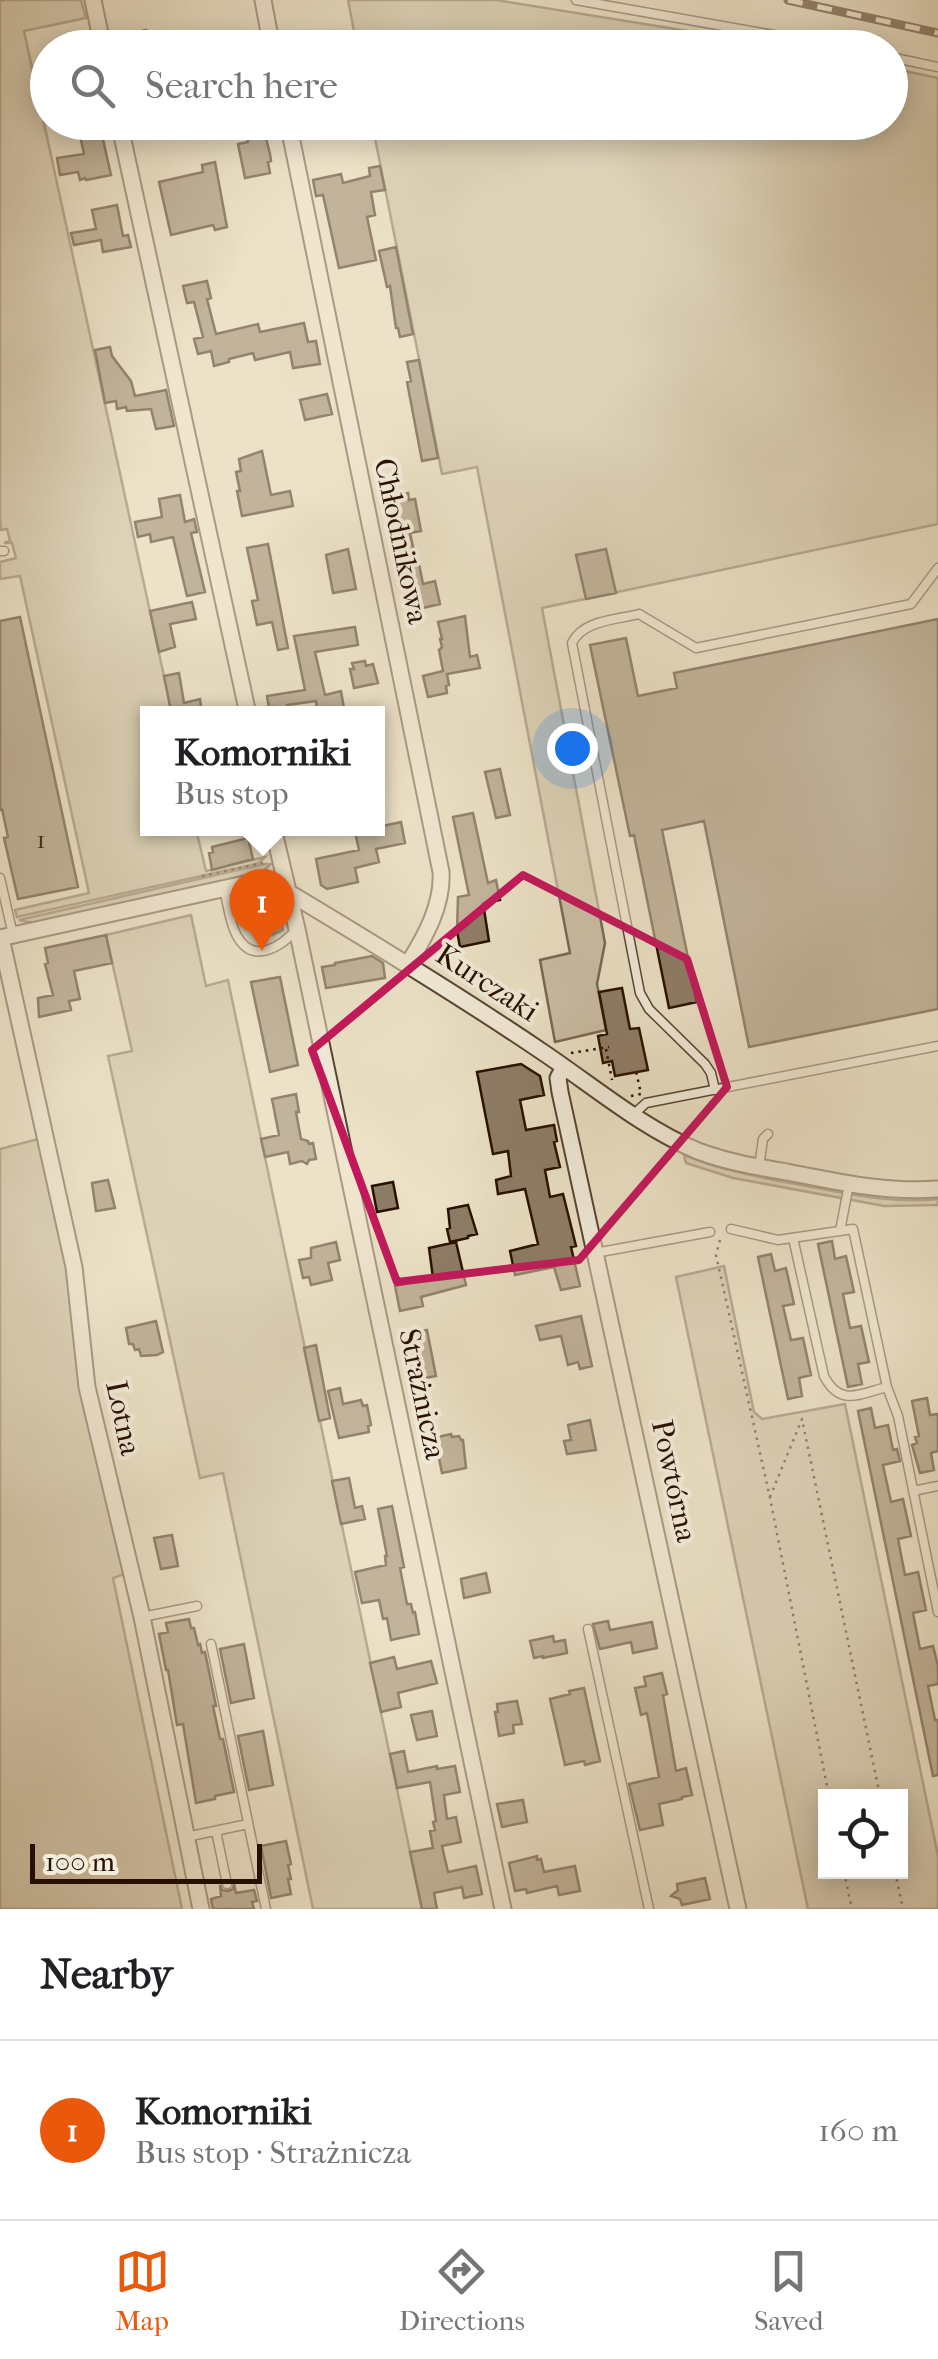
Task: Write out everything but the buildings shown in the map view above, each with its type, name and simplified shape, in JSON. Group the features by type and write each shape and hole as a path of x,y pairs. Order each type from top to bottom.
{"street":[{"path":"93,0 99,30"},
{"path":"263,0 269,30"},
{"path":"123,140 246,706"},
{"name":"Chłodnikowa","path":"292,140 442,886 436,909 408,964"},
{"name":"Strażnicza","path":"275,836 503,1909"},
{"name":"Kurczaki","path":"5,937 262,882 286,891 408,964 564,1061 634,1114 698,1151 849,1184 906,1190 938,1188"},
{"name":"Lotna","path":"5,937 74,1266 89,1396 142,1617 201,1909"},
{"name":"Powtórna","path":"564,1061 558,1083 738,1909"}],"lane":[{"path":"576,0 745,30"},
{"path":"908,61 938,67"},
{"path":"715,1090 705,1064 649,1010 640,993 572,643 577,632 586,627 639,614 696,648 911,604 938,568"},
{"path":"0,878 5,937"},
{"path":"224,888 237,938 248,948 270,950 285,942 296,929"},
{"path":"634,1114 646,1104 938,1046"},
{"path":"758,1167 768,1134"},
{"path":"840,1231 849,1184"},
{"path":"731,1229 772,1240 853,1229 887,1388 898,1416 938,1612"},
{"path":"596,1253 710,1232"},
{"path":"793,1238 824,1376 831,1388 839,1395 849,1396 887,1388"},
{"path":"913,1491 938,1486"},
{"path":"142,1617 197,1606"},
{"path":"588,1629 650,1909"},
{"path":"210,1644 266,1909"},
{"path":"186,1837 248,1824"},
{"path":"216,1831 226,1884"}],"path":[{"path":"564,1061 608,1047 614,1090"},
{"path":"598,1071 610,1069"},
{"path":"626,1097 641,1094 636,1071"},
{"path":"639,1086 649,1083"},
{"path":"710,1232 720,1235 716,1256 829,1789"},
{"path":"770,1498 802,1419 879,1789"},
{"path":"846,1879 852,1909"},
{"path":"897,1879 903,1909"}],"highlighted area":[{"path":"523,875 687,959 727,1087 579,1260 397,1282 312,1050"}],"shaded area":[{"path":"81,0 86,18 24,31 30,59 30,140 48,140 170,706 140,706 140,836 198,836 206,871 265,857 259,863 17,917 15,910 89,893 20,576 0,579 0,562 16,558 12,543 4,543 10,541 7,529 1,530 0,519 0,1"},
{"path":"348,0 496,0 682,30 354,30"},
{"path":"908,72 938,78 938,524 542,608 605,943 597,984 606,1030 555,1042 540,960 570,953 477,467 442,474 375,140 908,140"},
{"path":"271,864 261,873 53,919 32,923 19,920"},
{"path":"260,897 274,905 283,930 272,935 256,934 247,926 242,901"},
{"path":"191,915 206,986 228,980 422,1909 313,1909 223,1473 200,1478 108,1056 132,1051 106,935"},
{"path":"38,1139 68,1269 125,1574 113,1578 182,1909 0,1909 0,1149"},
{"path":"684,1155 775,1180 872,1197 938,1199 938,1205 884,1206 733,1178 686,1163"},
{"path":"724,1266 754,1412 762,1419 845,1404 938,1856 938,1909 808,1909 676,1277"}],"railway":[{"path":"788,0 938,33"}],"place":[{"name":"Komorniki","path":"262,951"}]}
